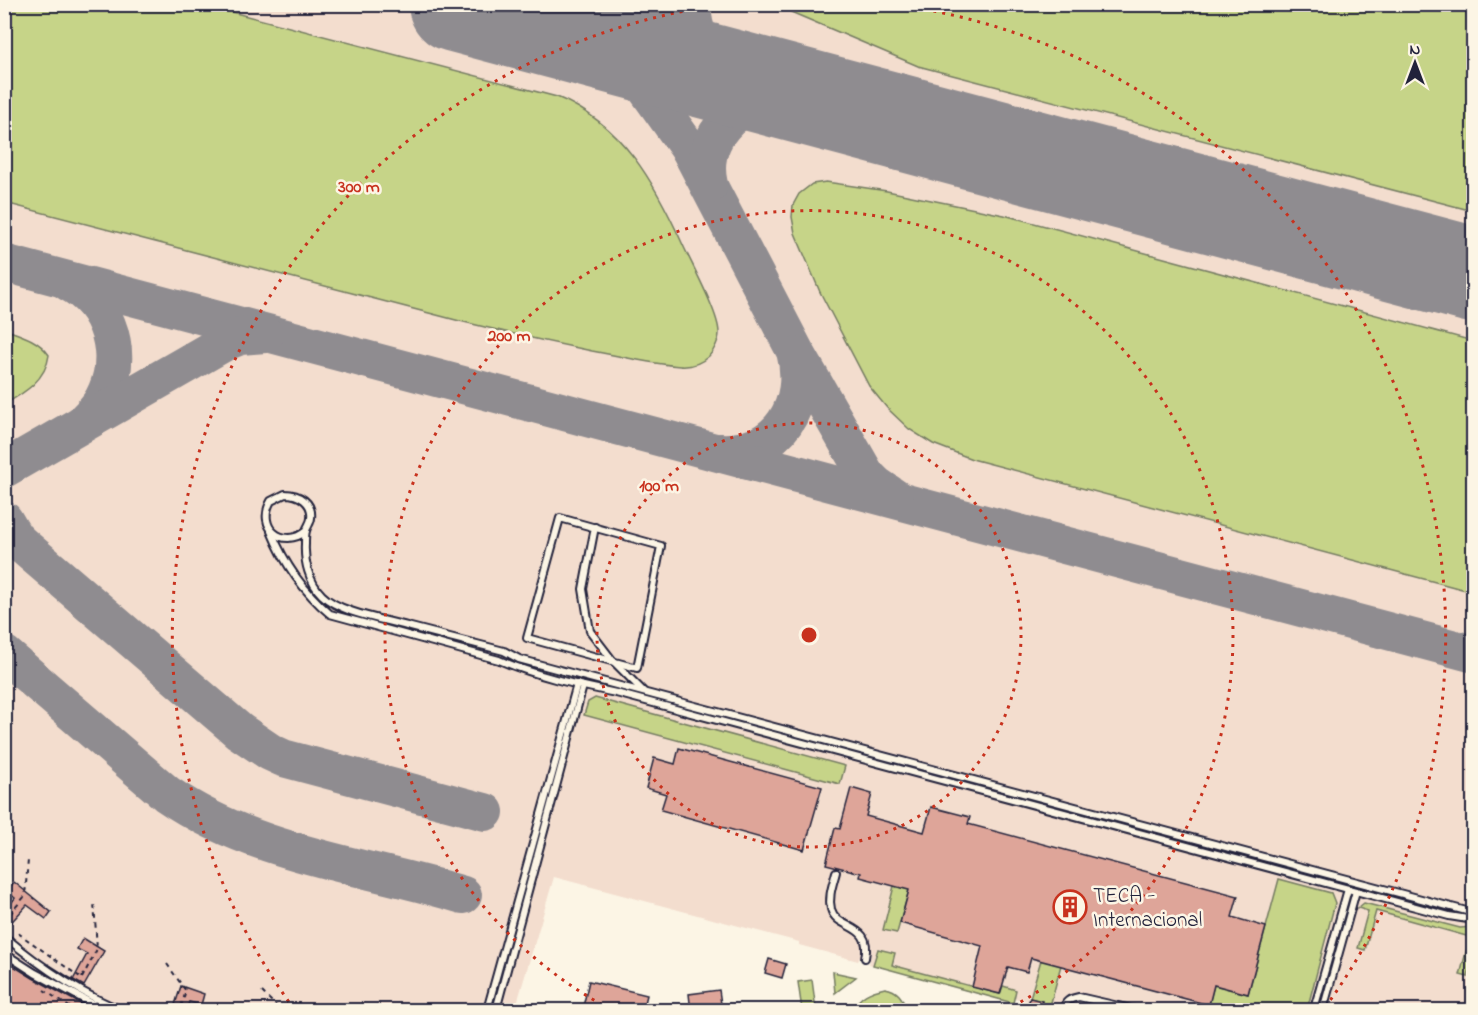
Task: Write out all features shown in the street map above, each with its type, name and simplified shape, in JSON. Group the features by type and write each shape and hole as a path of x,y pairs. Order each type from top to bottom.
{"lane":[{"path":"306,531 301,535 288,538 276,535 267,524 267,508 271,501 285,494 300,496 310,508 311,516 306,531 305,553 310,578 331,603 358,613 504,651 519,659 1473,912"},
{"path":"560,518 661,546 637,668 613,661 527,638 560,518"},
{"path":"595,528 583,589 590,631 613,661 644,692"},
{"path":"271,530 279,551 295,575 314,601 330,614 499,660 517,668 580,685 1449,916 1473,920"},
{"path":"487,1011 580,685"},
{"path":"496,1011 580,685"},
{"path":"837,872 830,893 831,907 834,915 860,931 864,936 865,958"},
{"path":"1314,1009 1347,889"},
{"path":"1323,1011 1356,891"},
{"path":"4,936 41,965 101,1002 122,1011"},
{"path":"4,953 104,1011"},
{"path":"1062,1011 1064,1004 1070,999 1079,997 1136,1011"}],"path":[{"path":"4,921 25,896 28,860"},
{"path":"82,978 97,949 94,902"},
{"path":"167,964 186,991 180,1011"},
{"path":"262,992 280,1011"}],"shaded area":[{"path":"5,5 1473,5 1473,1010 1319,1010 1298,1004 1296,1010 1039,1010 1025,1007 1027,1001 1014,998 1013,1003 869,964 870,960 860,957 858,961 799,945 799,942 554,877 515,1010 5,1010"}],"green space":[{"path":"4,5 205,5 557,97 601,123 618,139 648,178 672,222 715,314 719,333 716,345 711,354 702,361 684,366 658,364 592,351 520,336 5,203"},
{"path":"781,5 1473,5 1473,211 918,66 791,12"},
{"path":"826,182 887,191 1004,215 1473,341 1473,592 972,459 933,444 909,429 887,408 869,386 820,292 795,233 792,217 793,205 799,194 812,184"},
{"path":"4,329 35,342 49,355 44,372 39,379 5,404"},
{"path":"595,698 845,766 840,784 584,715 588,702"},
{"path":"1279,879 1331,893 1335,903 1307,1010 1207,1010 1214,985 1248,994"},
{"path":"894,886 909,890 897,933 883,930"},
{"path":"1364,903 1460,928 1473,927 1473,949 1469,948 1468,952 1473,954 1468,977 1460,975 1470,937 1376,911 1365,950 1358,948 1368,911 1358,908"},
{"path":"878,949 895,953 892,965 1000,994 1003,986 1016,990 1013,1003 873,965"},
{"path":"1041,960 1061,965 1049,1010 1040,1008 1042,1001 1030,998"},
{"path":"833,972 856,977 835,993"},
{"path":"812,980 816,1010 802,1010 798,982"},
{"path":"885,988 899,995 906,1010 853,1010 858,1001 866,995"}],"building":[{"path":"679,748 822,787 804,850 661,810 666,794 646,788 654,758 675,764"},
{"name":"TECA - Internacional","path":"851,788 872,794 866,816 924,832 931,807 970,817 968,824 1238,896 1232,917 1266,927 1248,994 1214,985 1209,1005 1031,958 1027,972 1008,967 1000,994 972,987 982,946 900,923 909,890 860,877 861,873 826,864 835,828 840,829"},
{"path":"14,882 51,912 46,919 27,905 4,930 4,912 15,898 7,891"},
{"path":"83,938 104,951 84,986 73,980 87,954 77,949"},
{"path":"769,959 786,964 782,978 765,973"},
{"path":"4,960 33,978 94,1011 4,1011"},
{"path":"589,981 647,995 643,1011 582,1011"},
{"path":"181,986 204,994 201,1005 189,1002 186,1011 173,1011"},
{"path":"719,990 722,1011 691,1011 689,994"},
{"path":"1030,998 1042,1001 1039,1011 1026,1011"}],"taxiway":[{"path":"590,40 618,42 642,38 662,26 681,4"},
{"path":"692,4 695,28 703,46 715,61 730,72 748,80 808,98"},
{"path":"590,40 619,59 635,73 690,150 795,351 798,371 797,390 793,407 785,422 759,445 741,451 720,452"},
{"path":"709,185 707,166 710,149 717,134 728,120 742,109 758,101 793,96"},
{"path":"4,263 1474,654"},
{"path":"68,282 95,304 110,333 113,350 110,383 103,399 85,421"},
{"path":"4,469 225,342 240,336 265,334"},
{"path":"798,356 866,475 895,498"},
{"path":"4,520 21,544 239,731 270,752 283,758 485,812"},
{"path":"4,654 167,794 201,814 236,831 311,856 463,895"}],"runway":[{"path":"456,4 1474,275"}],"place":[{"name":"TECA - Internacional","path":"1070,907"}]}
